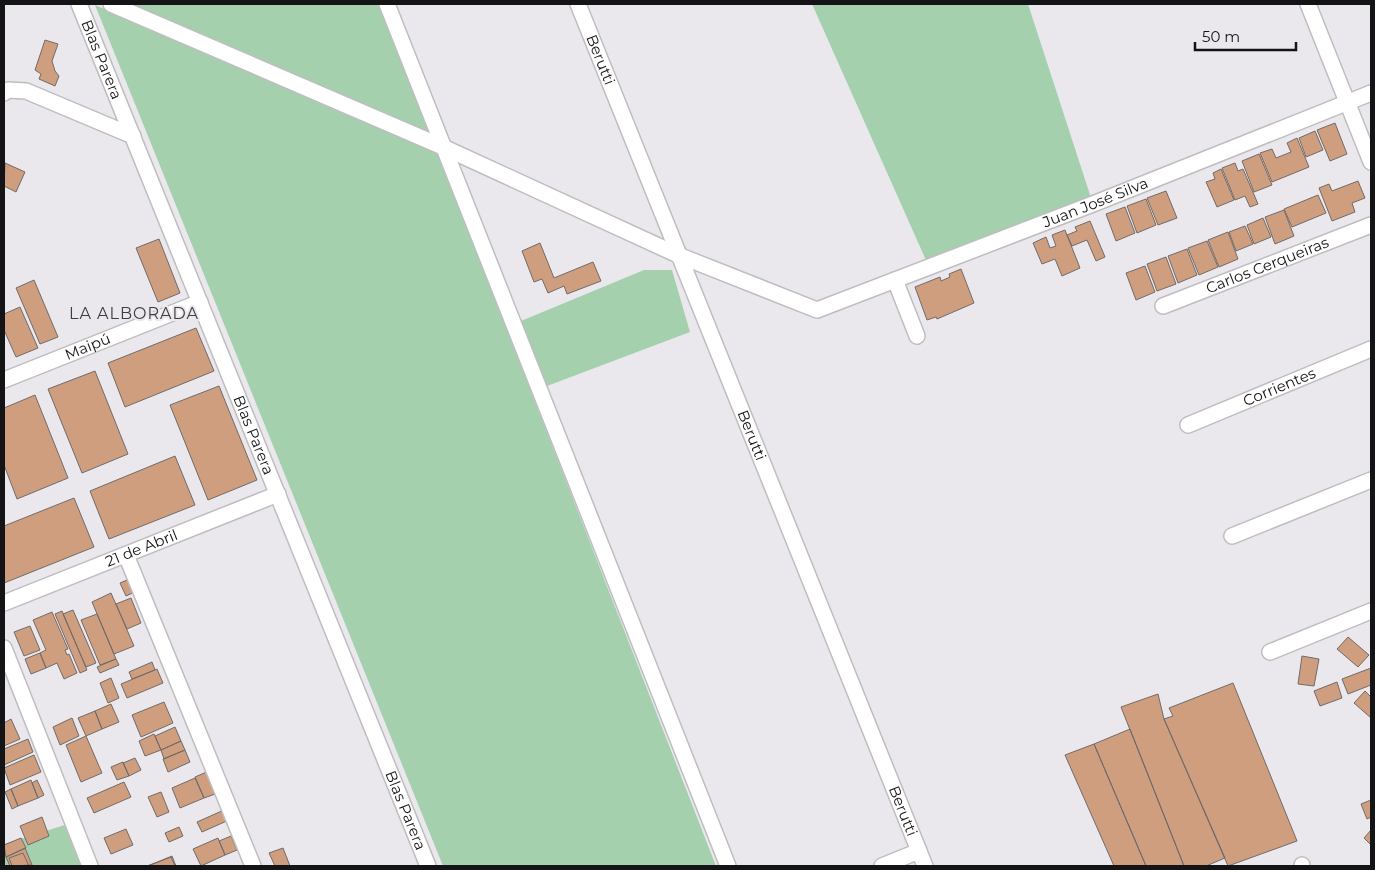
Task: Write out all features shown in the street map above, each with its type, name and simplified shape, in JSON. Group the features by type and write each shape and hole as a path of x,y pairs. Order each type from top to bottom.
{"street":[{"name":"Blas Parera","path":"79,4 428,866"},
{"path":"111,4 443,147 678,255"},
{"path":"387,4 728,866"},
{"name":"Berutti","path":"578,4 925,866"},
{"path":"1308,4 1371,162"},
{"path":"4,93 8,90 26,91 133,136"},
{"name":"Juan José Silva","path":"678,255 817,310 1094,204 1371,93"},
{"name":"Carlos Cerqueiras","path":"1163,306 1371,224"},
{"path":"895,280 917,336"},
{"name":"Maipú","path":"4,380 200,302"},
{"name":"Corrientes","path":"1188,425 1371,350"},
{"path":"1232,536 1371,480"},
{"name":"21 de Abril","path":"4,603 278,494"},
{"path":"126,554 252,866"},
{"path":"1270,652 1371,611"},
{"path":"4,648 90,866"},
{"path":"882,866 919,851"}],"green space":[{"path":"111,4 386,4 443,147"},
{"path":"812,4 1028,4 1093,204 929,267"},
{"path":"95,5 437,150 716,866 443,866"},
{"path":"644,270 672,270 690,332 547,386 521,321"},
{"path":"68,824 85,866 4,866 4,844"}],"building":[{"path":"45,40 58,44 52,61 55,71 59,76 55,86 39,79 41,74 35,70"},
{"path":"1335,123 1347,154 1330,161 1317,130"},
{"path":"1315,131 1323,150 1306,157 1299,138"},
{"path":"1297,138 1309,167 1272,182 1260,153 1272,149 1276,158 1291,152 1287,143"},
{"path":"1259,154 1272,185 1254,192 1242,161"},
{"path":"5,163 25,172 16,192 4,186"},
{"path":"1235,163 1238,171 1243,169 1258,204 1250,207 1245,196 1235,200 1222,168"},
{"path":"1221,169 1234,200 1217,207 1206,182 1215,179 1213,173"},
{"path":"1358,181 1365,198 1352,203 1355,212 1332,221 1319,188 1329,184 1332,191"},
{"path":"1166,191 1177,218 1158,225 1147,198"},
{"path":"1318,195 1326,213 1292,227 1284,209"},
{"path":"1146,199 1156,225 1137,233 1127,206"},
{"path":"1125,207 1135,233 1116,241 1106,214"},
{"path":"1284,210 1294,236 1275,244 1265,217"},
{"path":"1263,218 1271,237 1254,244 1247,225"},
{"path":"1090,221 1105,257 1096,261 1087,240 1072,246 1067,235 1077,231 1075,227"},
{"path":"1245,226 1253,244 1236,251 1229,232"},
{"path":"1065,230 1080,268 1062,276 1055,259 1042,264 1033,243 1046,237 1050,248 1056,246 1052,235"},
{"path":"1228,232 1238,259 1219,267 1208,240"},
{"path":"159,239 180,293 158,302 136,248"},
{"path":"1207,241 1218,267 1199,275 1188,248"},
{"path":"540,243 554,278 593,262 601,281 567,294 564,286 548,293 542,279 534,282 522,251"},
{"path":"1187,249 1197,275 1178,283 1168,256"},
{"path":"1166,257 1176,284 1157,291 1147,264"},
{"path":"1145,266 1155,292 1136,300 1126,273"},
{"path":"961,269 974,303 937,319 936,317 927,320 915,287 940,277 941,281 950,277 949,274"},
{"path":"34,280 58,337 40,344 16,288"},
{"path":"20,307 38,348 16,357 4,330 4,314"},
{"path":"196,328 214,371 125,407 108,363"},
{"path":"95,371 128,454 82,473 48,389"},
{"path":"219,386 257,480 208,500 170,405"},
{"path":"35,395 68,478 17,499 4,465 4,408"},
{"path":"175,456 195,505 109,539 90,491"},
{"path":"74,498 94,547 4,583 4,526"},
{"path":"134,577 139,590 126,596 120,583"},
{"path":"111,593 134,646 114,654 92,602"},
{"path":"131,598 141,623 127,629 116,604"},
{"path":"73,610 96,663 86,667 63,614"},
{"path":"62,611 87,670 80,673 55,614"},
{"path":"52,612 68,649 65,650 67,655 69,654 77,673 64,679 57,663 46,668 40,653 46,650 33,620"},
{"path":"97,614 116,659 100,665 81,620"},
{"path":"30,626 40,650 24,656 14,632"},
{"path":"1348,637 1369,655 1358,667 1337,649"},
{"path":"40,653 46,668 31,674 25,659"},
{"path":"1302,656 1319,659 1314,686 1298,684"},
{"path":"116,659 119,665 100,673 97,667"},
{"path":"152,662 155,670 132,679 129,672"},
{"path":"1371,668 1371,685 1348,694 1342,679"},
{"path":"157,669 163,683 127,698 121,684"},
{"path":"111,678 119,698 108,703 100,683"},
{"path":"1337,682 1342,698 1320,706 1314,691"},
{"path":"1233,683 1297,841 1228,866 1164,719 1173,716 1169,708"},
{"path":"1365,691 1371,697 1371,718 1354,703"},
{"path":"1158,694 1164,719 1225,858 1206,866 1184,866 1121,707"},
{"path":"164,702 173,723 141,737 132,715"},
{"path":"111,704 119,722 102,729 95,711"},
{"path":"95,711 102,729 86,736 78,718"},
{"path":"72,718 79,736 60,745 53,727"},
{"path":"11,719 20,739 4,746 4,723"},
{"path":"175,727 181,741 161,750 155,736"},
{"path":"1130,729 1184,866 1146,866 1094,744"},
{"path":"154,734 161,750 145,756 139,741"},
{"path":"86,736 102,773 81,782 66,745"},
{"path":"28,739 33,752 4,765 4,749"},
{"path":"181,741 185,750 164,759 161,750"},
{"path":"1094,744 1146,866 1114,866 1065,755"},
{"path":"185,750 190,762 168,772 163,759"},
{"path":"34,755 41,772 10,785 4,768"},
{"path":"135,758 141,770 129,776 123,763"},
{"path":"123,762 129,776 117,780 111,767"},
{"path":"209,771 218,793 204,798 195,777"},
{"path":"195,778 204,798 180,808 172,788"},
{"path":"31,780 38,798 18,806 11,789"},
{"path":"37,780 44,795 38,798 32,783"},
{"path":"124,782 131,797 94,813 87,798"},
{"path":"11,789 18,806 12,809 5,792"},
{"path":"161,792 169,812 157,817 148,797"},
{"path":"1371,800 1371,817 1367,819 1361,804"},
{"path":"224,810 229,820 202,832 197,822"},
{"path":"42,817 49,836 28,845 20,826"},
{"path":"179,827 183,836 169,842 165,833"},
{"path":"126,829 133,845 111,854 104,838"},
{"path":"1371,830 1371,845 1364,838"},
{"path":"231,836 237,850 225,855 219,841"},
{"path":"21,838 26,848 6,857 4,845"},
{"path":"218,838 225,855 201,866 193,849"},
{"path":"25,848 32,865 10,866 6,857"},
{"path":"283,848 290,866 275,866 269,853"},
{"path":"23,853 29,866 12,866 9,858"},
{"path":"172,856 176,866 148,866"},
{"path":"171,857 175,866 147,866"}],"district":[{"name":"LA ALBORADA","path":"134,313"}]}
